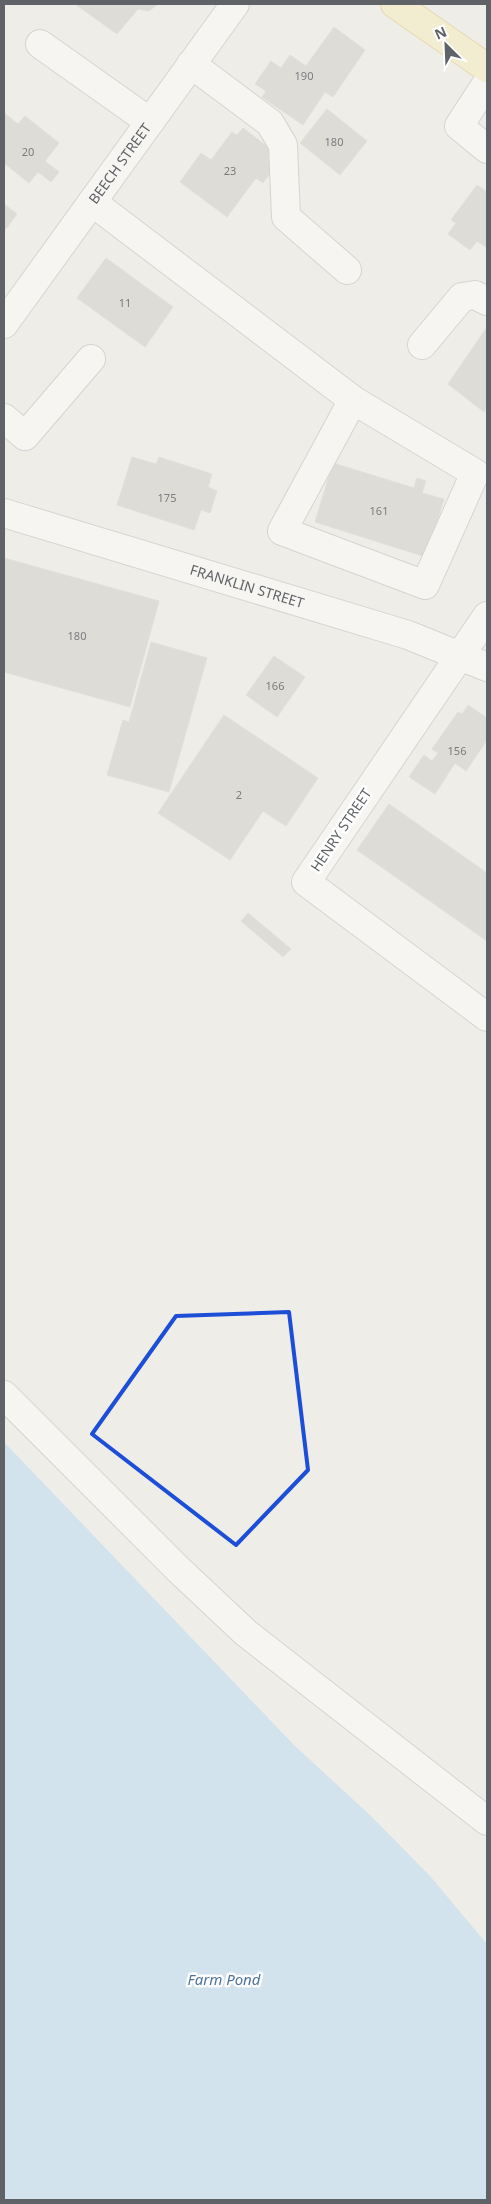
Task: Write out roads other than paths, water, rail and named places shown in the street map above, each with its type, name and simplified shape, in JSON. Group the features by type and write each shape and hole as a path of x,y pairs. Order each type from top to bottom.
{"main road":[{"path":"396,4 487,68"}],"street":[{"name":"BEECH STREET","path":"4,324 235,4"},
{"path":"40,44 150,122"},
{"path":"191,64 270,123 283,145 286,217 348,270"},
{"path":"487,83 459,126 487,149"},
{"path":"92,202 353,400 475,473 425,584 282,531 353,400"},
{"path":"422,344 462,297 476,295 487,301"},
{"path":"4,418 25,436 90,359"},
{"name":"FRANKLIN STREET","path":"4,514 355,618 408,635 460,655 487,668"},
{"name":"HENRY STREET","path":"487,616 306,882 487,1017"},
{"path":"4,1395 193,1584 246,1633 487,1821"}],"water":[{"name":"Farm Pond","path":"4,1442 295,1746 371,1816 430,1876 487,1944 487,2200 4,2200"}]}
